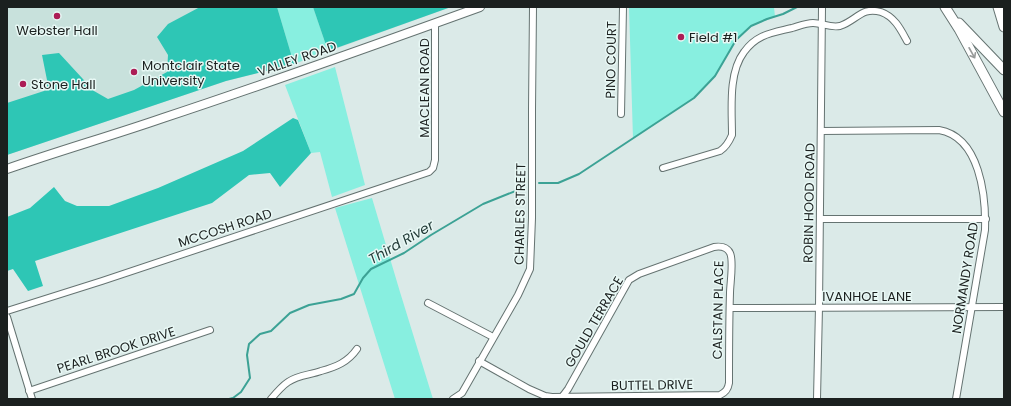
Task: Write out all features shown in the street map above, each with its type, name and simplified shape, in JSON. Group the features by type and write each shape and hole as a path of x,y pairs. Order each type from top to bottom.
{"highway":[{"path":"998,7 1004,26"},
{"path":"947,9 1003,68"},
{"path":"947,9 1004,112"}],"main road":[{"name":"VALLEY ROAD","path":"7,170 42,157 161,119 480,7"}],"street":[{"name":"CHARLES STREET","path":"452,399 462,392 518,295 530,269 532,225 532,7"},
{"name":"PINO COURT","path":"621,114 623,7"},
{"name":"ROBIN HOOD ROAD","path":"817,399 822,7"},
{"path":"663,168 720,151 730,141 732,135 734,79 738,62 743,52 750,44 764,34 813,23 830,27 838,26 851,21 863,12 875,11 887,15 896,22 908,41"},
{"name":"MACLEAN ROAD","path":"435,23 435,154"},
{"name":"NORMANDY ROAD","path":"821,131 926,130 946,132 965,145 970,153 982,182 986,230 956,399"},
{"name":"MCCOSH ROAD","path":"7,311 102,281 429,172 435,164 435,154"},
{"path":"820,219 986,219"},
{"name":"GOULD TERRACE","path":"562,397 568,389 629,280 639,274 714,247 722,247"},
{"name":"CALSTAN PLACE","path":"722,247 730,252 732,259 729,376"},
{"path":"428,303 493,337"},
{"name":"IVANHOE LANE","path":"730,308 1004,307"},
{"path":"7,317 32,399"},
{"name":"PEARL BROOK DRIVE","path":"29,391 210,330"},
{"path":"271,399 288,382 345,362 357,349"},
{"name":"BUTTEL DRIVE","path":"479,361 528,389 545,396 641,397 720,395 727,389 729,376"}],"shaded area":[{"name":"Montclair State University","path":"7,7 451,7 294,64 226,81 7,155"}],"green space":[{"path":"200,7 277,7 294,64 226,81 7,155 7,103 47,90 47,80 42,55 59,53 94,91 108,99 134,90 167,72 168,55 157,37 168,24"},
{"path":"277,7 313,7 328,51 294,64"},
{"path":"313,7 451,7 328,51"},
{"path":"629,7 774,7 775,17 751,26 736,40 715,76 694,98 633,139"},
{"path":"335,67 365,185 332,197 320,152 311,153 285,85"},
{"path":"293,118 298,120 311,153 280,187 270,173 249,175 212,203 35,261 43,286 28,291 13,269 7,271 7,217 30,208 54,187 65,201 77,206 109,206 158,188 243,151"},
{"path":"372,198 433,399 395,399 335,208"}],"waterway":[{"name":"Third River","path":"539,183 558,183 579,174 694,98 715,76 736,40 751,26 797,7"},
{"name":"Third River","path":"229,399 241,392 250,378 247,355 249,344 260,334 271,331 290,313 309,305 341,299 354,294 363,278 371,269 404,253 483,204 523,188"}],"place":[{"name":"Webster Hall","path":"57,16"},
{"name":"Field #1","path":"681,37"},
{"name":"Montclair State University","path":"134,72"},
{"name":"Stone Hall","path":"23,84"}]}
